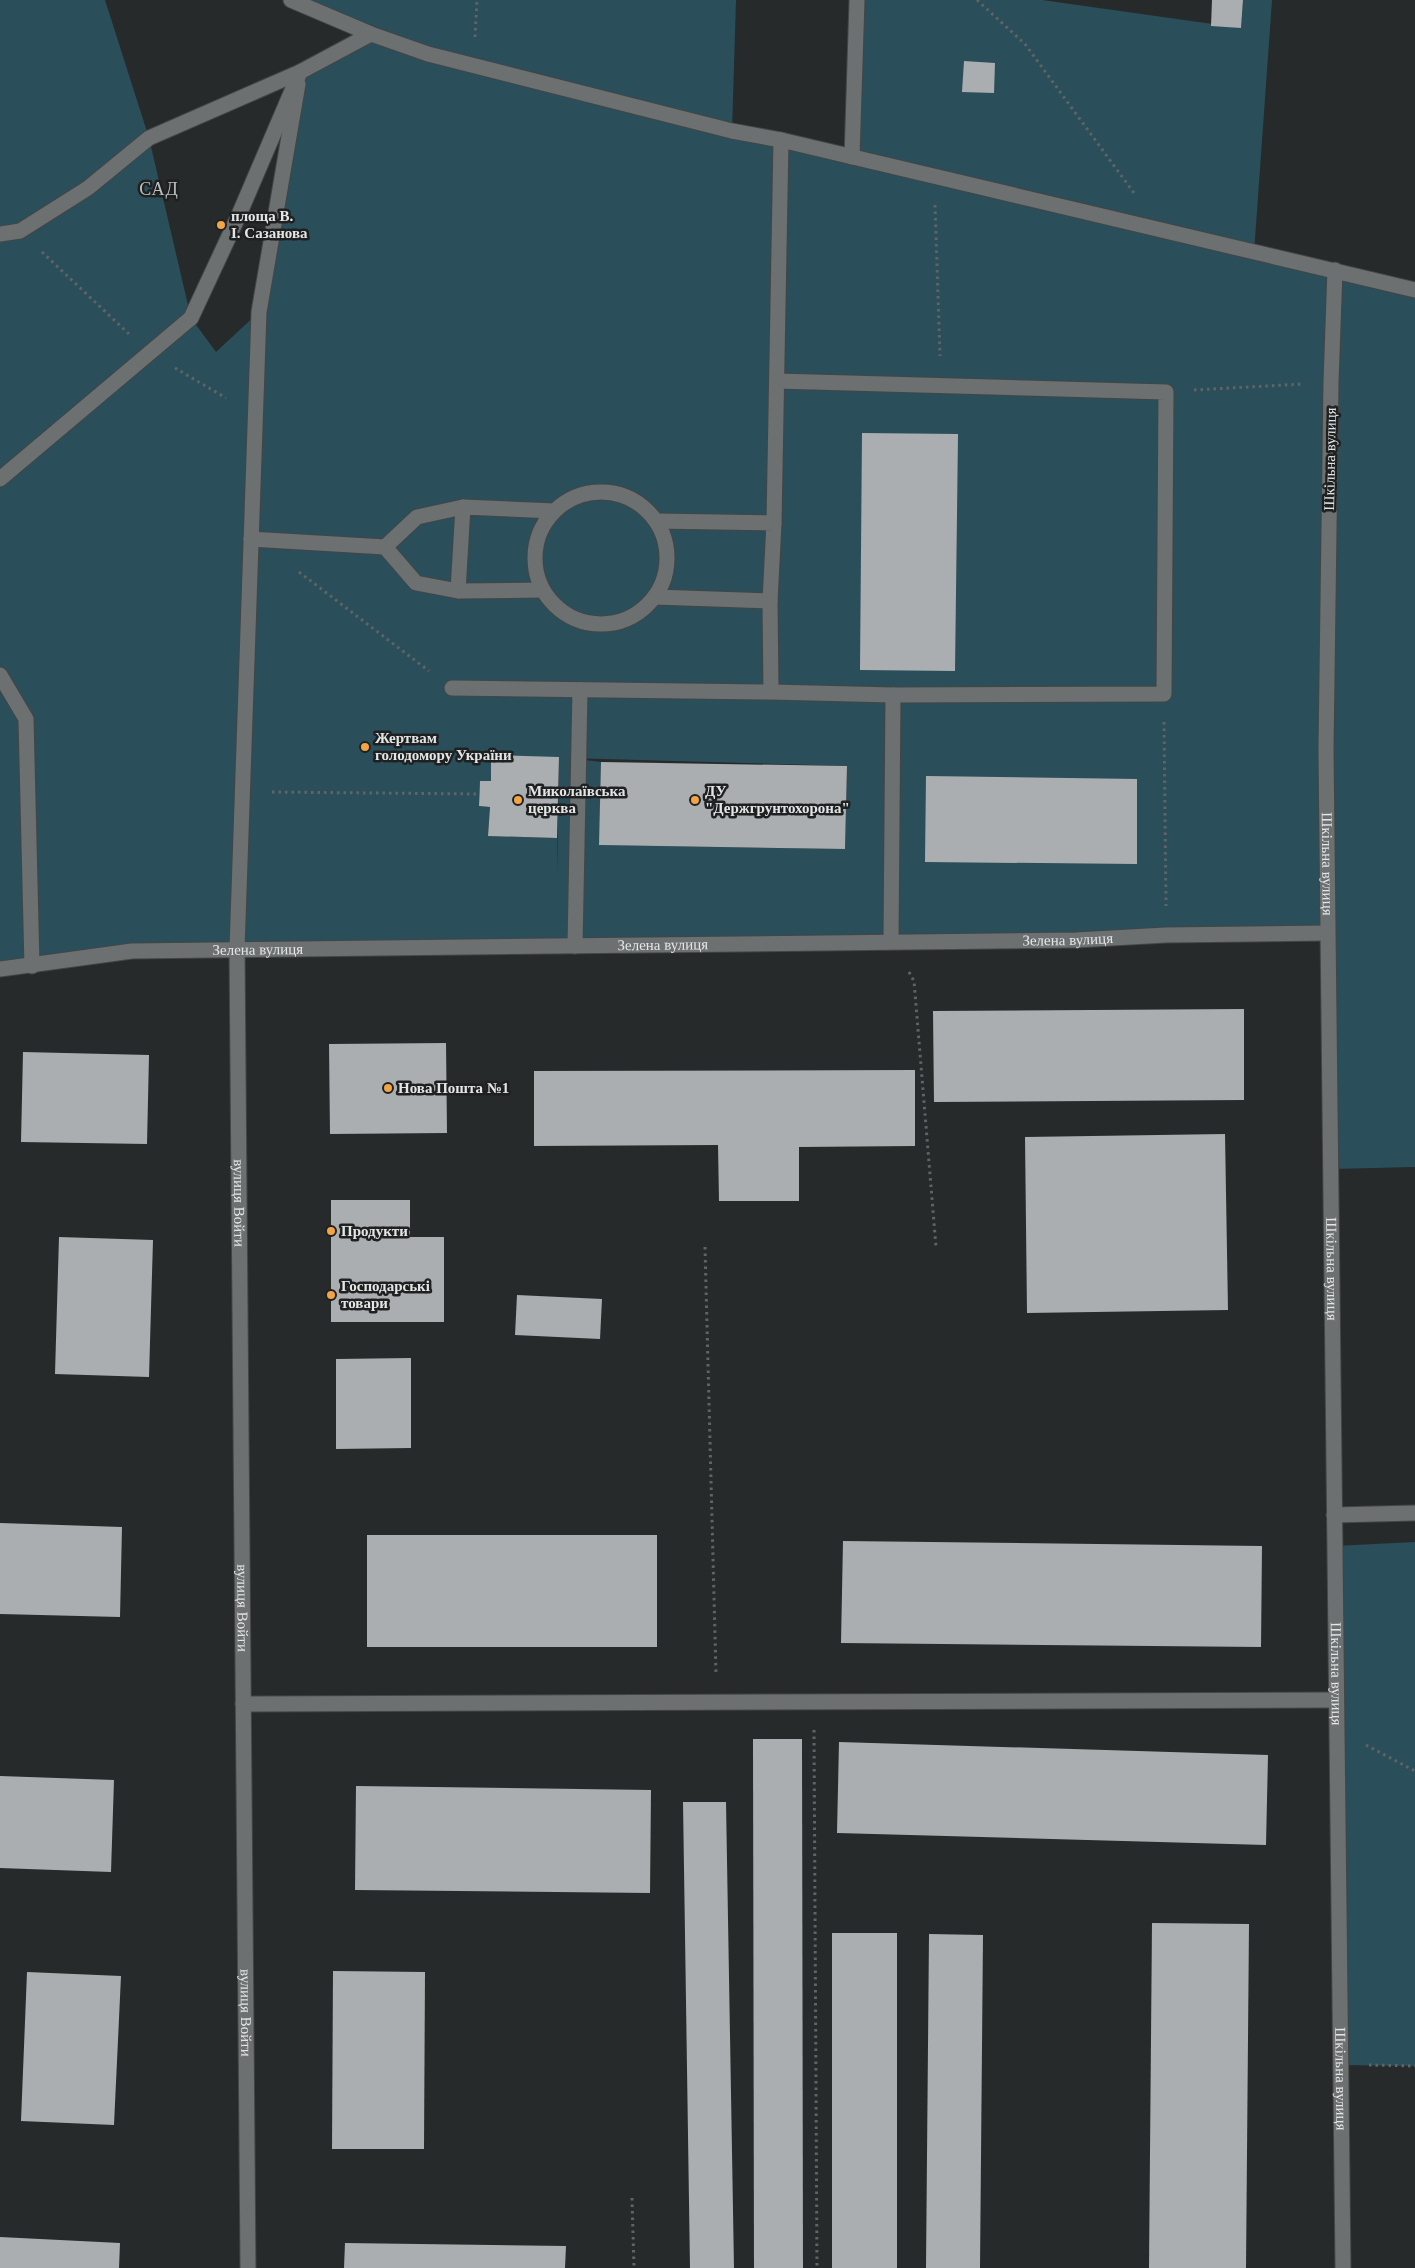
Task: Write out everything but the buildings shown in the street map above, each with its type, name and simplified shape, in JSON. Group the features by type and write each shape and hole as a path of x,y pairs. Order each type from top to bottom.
{"street":[{"path":"291,0 371,34 428,54 732,131 781,140 1254,254 1335,270 1415,290"},
{"path":"852,157 858,0"},
{"path":"0,234 20,231 88,188 149,138 300,72 371,34"},
{"path":"0,479 190,318 238,217 300,72"},
{"name":"вулиця Войти","path":"248,2268 238,948 259,312 300,72"},
{"path":"771,692 770,601 774,523 781,140"},
{"name":"Шкільна вулиця","path":"1335,270 1331,382 1326,750 1343,2268"},
{"path":"452,688 893,695 1164,694 1166,392 777,381"},
{"path":"612,492 631,499 648,511 656,521 664,539 668,559 664,580 655,597 641,612 628,619 606,625 583,622 562,612 551,602 543,590 536,570 535,549 541,528 554,511 571,498 584,494 612,492"},
{"path":"385,547 417,516 463,507 554,511"},
{"path":"458,591 463,507"},
{"path":"656,521 774,523"},
{"path":"251,539 385,547 416,583 458,591 543,590"},
{"path":"655,597 770,601"},
{"path":"0,675 26,719 32,966"},
{"path":"575,946 580,690"},
{"path":"891,941 893,695"},
{"name":"Зелена вулиця","path":"0,969 132,951 238,948 1076,940 1166,935 1327,932"},
{"path":"1334,1516 1415,1512"},
{"path":"243,1704 1336,1700"}],"path":[{"path":"473,65 477,0"},
{"path":"977,0 1025,44 1162,231"},
{"path":"934,177 941,386"},
{"path":"1166,392 1331,382"},
{"path":"296,569 452,688"},
{"path":"1164,694 1166,935"},
{"path":"242,792 479,794"},
{"path":"891,941 914,981 936,1247"},
{"path":"705,1247 717,1703"},
{"path":"814,1702 817,2268"},
{"path":"1337,1730 1415,1771"},
{"path":"1341,2065 1415,2066"},
{"path":"632,2198 634,2268"}],"shaded area":[{"path":"0,0 105,0 149,138 191,318 216,352 259,312 300,72 371,34 471,64 307,0 736,0 732,131 852,157 857,0 1042,0 1241,28 1243,0 1272,0 1254,253 1415,290 1415,1167 1330,1169 1327,933 237,949 0,970","holes":["492,755 559,758 557,876 557,838 488,836 490,807 479,806 480,781 491,781","569,758 847,766 845,849 600,845 601,762"]},
{"path":"1415,1542 1415,2066 1341,2065 1334,1546"}],"place":[{"name":"площа В. І. Сазанова","path":"221,225"},
{"name":"Жертвам голодомору України","path":"365,747"},
{"name":"Миколаївська церква","path":"518,800"},
{"name":"ДУ \"Держгрунтохорона\"","path":"695,800"},
{"name":"Нова Пошта №1","path":"388,1088"},
{"name":"Продукти","path":"331,1231"},
{"name":"Господарські товари","path":"331,1295"}],"district":[{"name":"САД","path":"159,189"}]}
